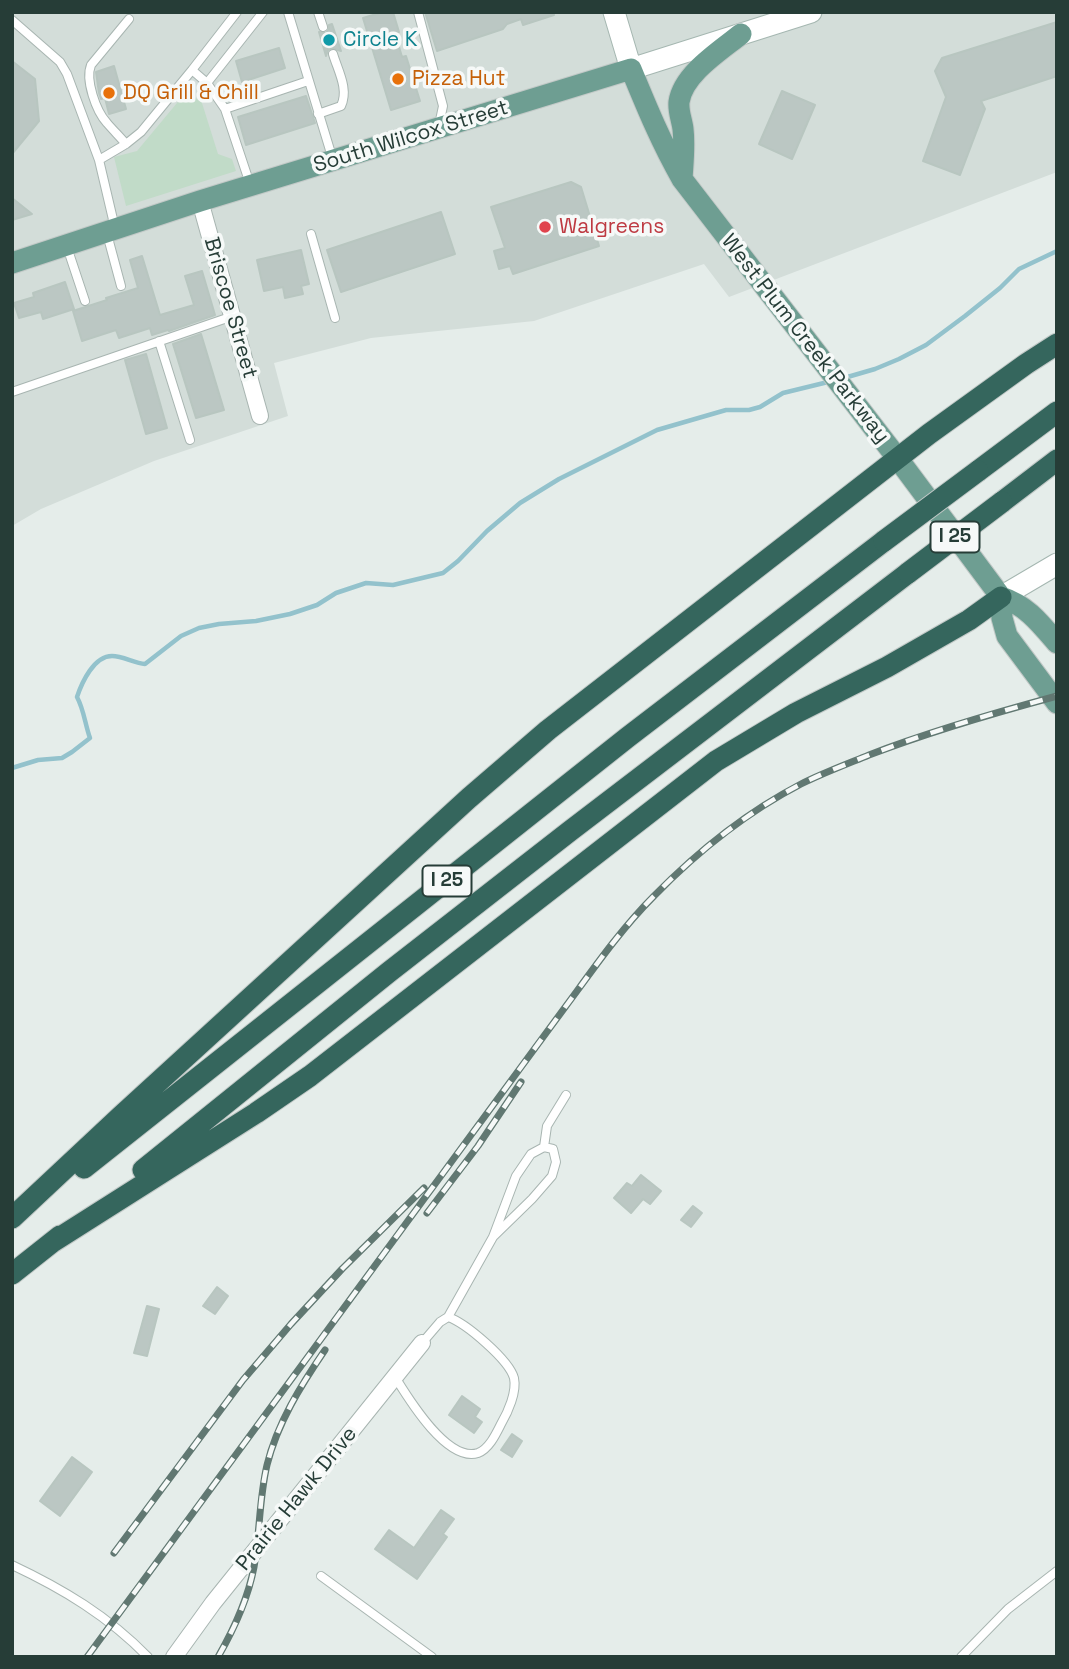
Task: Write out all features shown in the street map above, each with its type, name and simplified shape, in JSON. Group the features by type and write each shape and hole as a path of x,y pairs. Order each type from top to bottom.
{"highway":[{"path":"12,1218 469,798 548,730 898,459 1057,344"},
{"name":"I 25","path":"12,1225 628,737 1057,412"},
{"name":"I 25","path":"12,1273 570,831 1057,460"},
{"path":"51,1243 310,1076 716,761 751,738 969,620 1001,597"}],"main road":[{"path":"614,12 631,68"},
{"name":"South Wilcox Street","path":"12,262 808,13"},
{"path":"682,179 684,129 678,104 682,90 688,79 741,34"},
{"name":"West Plum Creek Parkway","path":"631,68 651,121 682,179 1001,597 1029,612 1057,643"},
{"path":"1001,597 1057,564"},
{"name":"West Plum Creek Parkway","path":"1001,597 1002,618 1007,636 1057,703"}],"street":[{"name":"Briscoe Street","path":"200,201 260,416"},
{"name":"Prairie Hawk Drive","path":"174,1657 213,1603 422,1343"}],"lane":[{"path":"99,160 141,132 237,12"},
{"path":"207,83 263,12"},
{"path":"288,12 333,160"},
{"path":"318,12 323,27"},
{"path":"418,12 443,106 439,128"},
{"path":"126,144 100,113 89,82 89,72 129,19"},
{"path":"12,20 60,62 72,84 99,160 121,286"},
{"path":"318,114 341,106 345,98 332,54"},
{"path":"192,70 207,83 225,109 251,186"},
{"path":"225,109 308,81"},
{"path":"311,234 335,318"},
{"path":"66,245 85,301"},
{"path":"12,391 233,316"},
{"path":"159,341 190,440"},
{"path":"544,1147 547,1126 566,1095"},
{"path":"422,1343 440,1321 448,1317 493,1237 516,1176 531,1154 544,1147 553,1149 556,1161 552,1176 493,1237"},
{"path":"395,1377 413,1406 442,1440 460,1451 477,1454 487,1447 508,1412 514,1380 509,1368 491,1348 467,1327 448,1317"},
{"path":"12,1565 78,1600 112,1623 148,1657"},
{"path":"961,1657 1008,1609 1057,1571"},
{"path":"321,1576 432,1657"}],"shaded area":[{"path":"12,12 1057,12 1057,172 729,297 704,264 534,321 371,338 274,363 288,416 154,461 41,509 12,526"}],"green space":[{"path":"187,91 202,103 218,154 232,159 236,171 126,206 114,157 137,151"}],"building":[{"name":"Pizza Hut","path":"393,12 399,32 395,33 402,57 406,56 420,101 391,110 363,18"},
{"path":"425,12 553,12 554,15 523,25 521,19 507,24 503,29 437,51"},
{"path":"1057,22 1057,76 981,101 985,109 960,175 923,161 946,97 935,71 942,58"},
{"name":"Circle K","path":"332,24 341,51 332,48 326,56 319,32 326,33"},
{"name":"Circle K","path":"279,48 285,68 242,82 236,61"},
{"path":"12,61 35,79 39,121 12,154"},
{"name":"DQ Grill & Chill","path":"114,66 126,109 109,114 105,98 101,99 99,93 96,72"},
{"path":"782,91 815,105 792,159 759,144"},
{"path":"306,96 315,123 246,145 238,117"},
{"name":"Walgreens","path":"571,182 581,187 599,246 513,274 510,266 499,269 494,251 505,248 491,207"},
{"path":"12,198 32,214 12,220"},
{"path":"441,212 455,254 341,292 327,250"},
{"path":"301,250 309,284 301,286 303,294 285,298 283,287 264,291 257,260"},
{"path":"142,256 160,315 194,305 185,276 202,271 215,315 152,335 150,328 119,338 116,330 82,341 73,311 138,288 130,260"},
{"path":"65,282 74,309 43,319 41,312 19,318 14,303"},
{"path":"201,334 224,410 196,418 173,344"},
{"path":"146,354 167,428 146,434 125,360"},
{"path":"641,1175 661,1191 650,1204 643,1199 631,1213 614,1198 627,1183 632,1186"},
{"path":"693,1206 702,1213 691,1227 681,1220"},
{"path":"217,1287 228,1296 215,1314 203,1306"},
{"path":"147,1306 159,1309 147,1356 134,1353"},
{"path":"462,1396 480,1409 475,1417 482,1422 474,1433 449,1415"},
{"path":"512,1434 522,1441 512,1457 501,1450"},
{"path":"72,1457 92,1472 60,1516 40,1501"},
{"path":"441,1510 454,1519 443,1534 447,1537 417,1579 375,1549 389,1530 414,1548"}],"waterway":[{"path":"844,378 875,369 926,345 1000,288 1019,269 1057,251"},
{"path":"12,768 38,760 62,758 90,738 77,697 94,665 106,657 116,656 145,664 181,636 199,628 290,614 366,583 393,585 443,573 520,503 559,479 657,430 726,410 760,407 783,393 828,382"}],"railway":[{"path":"87,1657 595,966 654,896 723,834 761,807 801,784 916,738 1057,696"},
{"path":"427,1213 478,1146 521,1082"},
{"path":"114,1553 243,1380 342,1269 424,1188"},
{"path":"218,1657 230,1636 248,1591 256,1554 264,1478 271,1450 291,1405 325,1350"}],"place":[{"name":"Circle K","path":"329,40"},
{"name":"Pizza Hut","path":"398,79"},
{"name":"DQ Grill & Chill","path":"109,93"},
{"name":"Walgreens","path":"545,227"}]}
